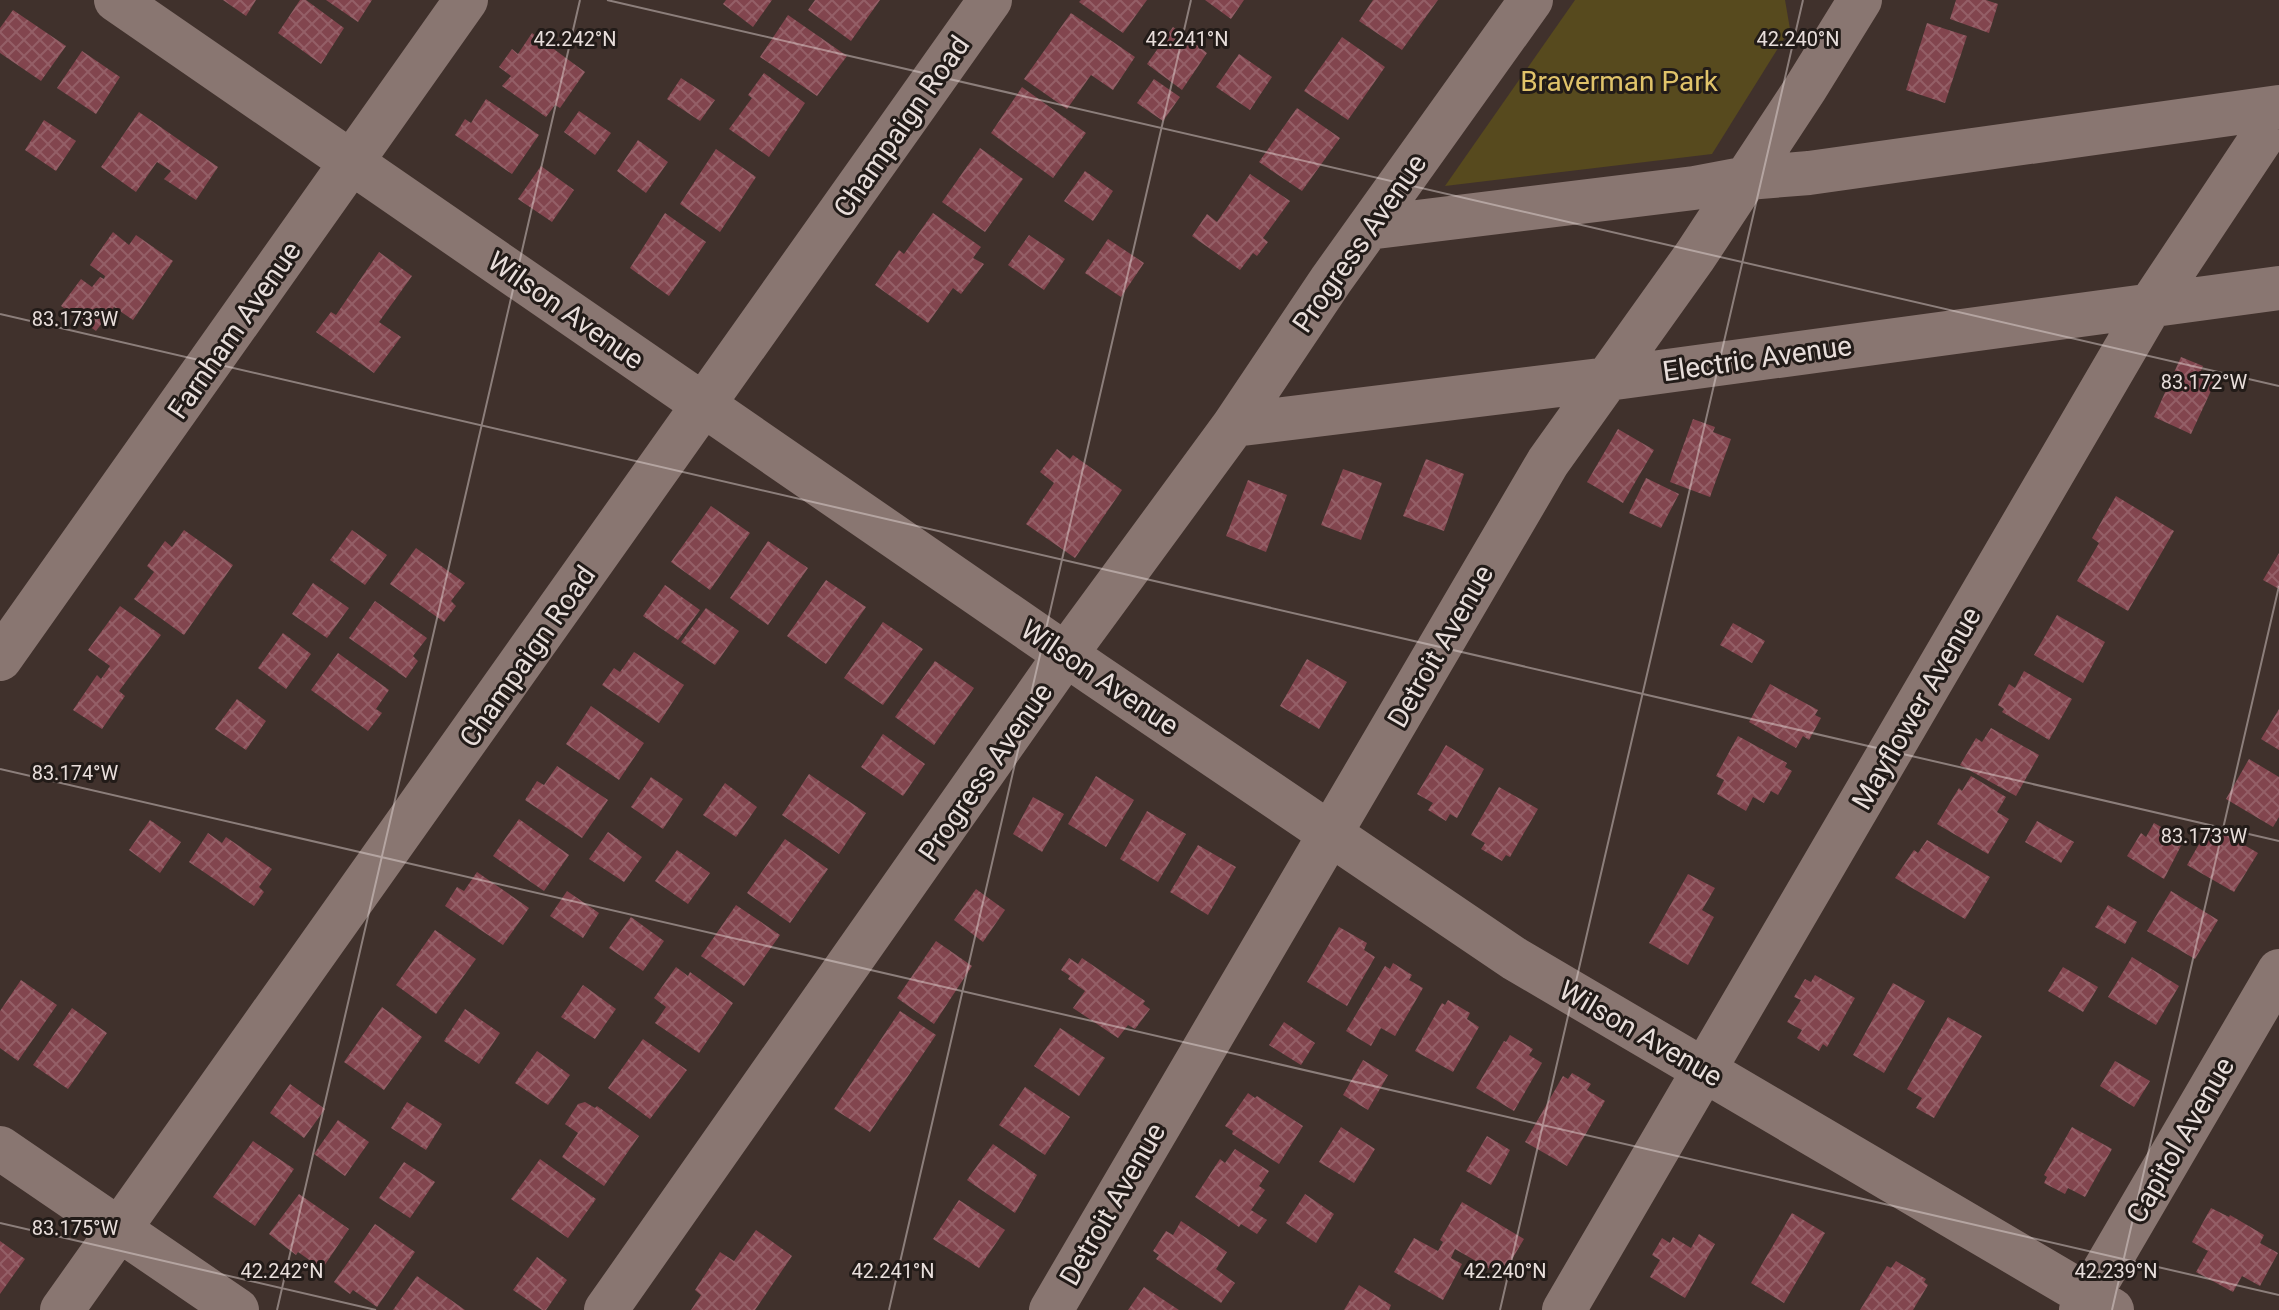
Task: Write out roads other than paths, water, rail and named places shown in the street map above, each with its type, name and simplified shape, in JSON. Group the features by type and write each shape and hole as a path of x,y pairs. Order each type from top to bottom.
{"street":[{"name":"Wilson Avenue","path":"116,0 1329,835 1515,959 1705,1070 2094,1306"},
{"name":"Farnham Avenue","path":"0,659 466,0"},
{"name":"Champaign Road","path":"62,1310 990,0"},
{"name":"Progress Avenue","path":"606,1310 1066,654 1234,425 1368,228 1531,0"},
{"name":"Detroit Avenue","path":"1051,1310 1548,462 1695,256 1860,0"},
{"path":"1368,228 2279,110"},
{"name":"Mayflower Avenue","path":"1564,1310 2152,303 2279,110"},
{"name":"Electric Avenue","path":"1234,425 1608,379 2279,288"},
{"name":"Capitol Avenue","path":"2094,1306 2279,971"},
{"path":"0,1148 237,1310"}],"park label":[{"name":"Braverman Park","path":"1619,81"}]}
